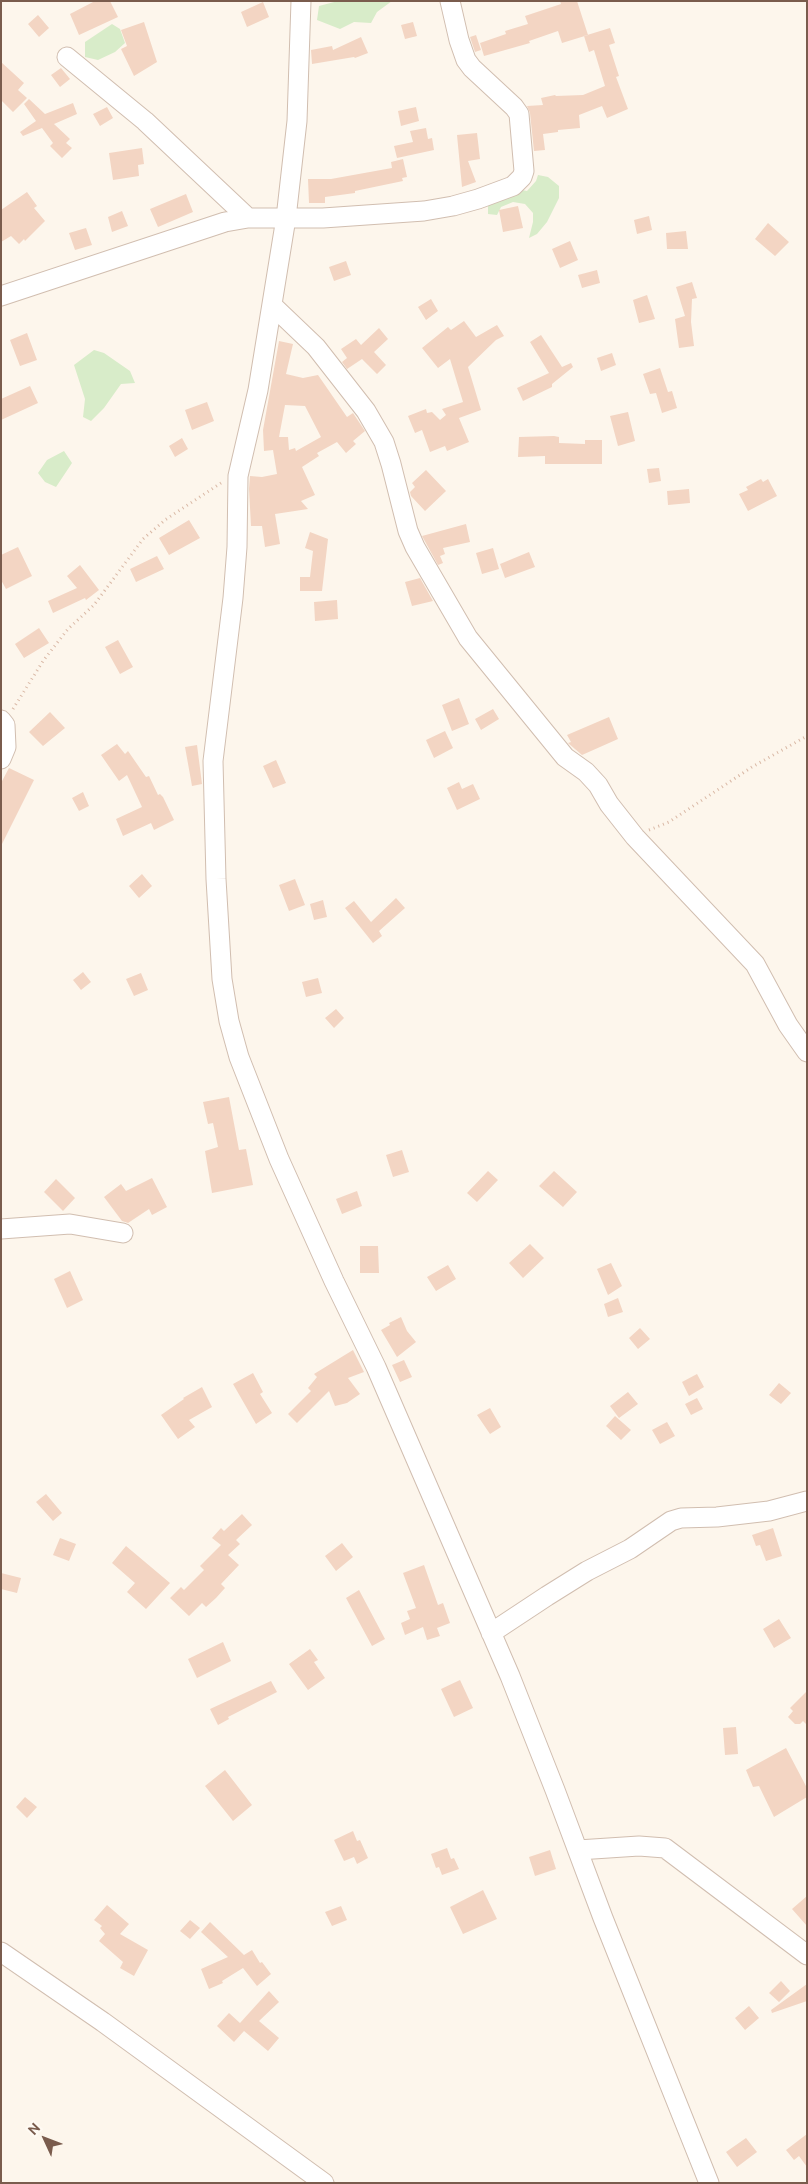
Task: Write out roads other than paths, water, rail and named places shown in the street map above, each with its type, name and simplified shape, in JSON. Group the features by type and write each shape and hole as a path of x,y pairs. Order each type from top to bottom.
{"street":[{"path":"301,1 297,121 286,218 258,390 238,476 237,548 233,598 213,761 216,879 222,979 229,1021 239,1056 279,1159 334,1281 376,1367 491,1633 709,2183"},
{"path":"1,296 225,222 248,218 378,215 453,206 498,193 513,186 522,177 524,171 519,114 466,60 459,40 450,1"},
{"path":"67,57 145,121 248,218"},
{"path":"272,305 316,347 366,411 384,442 414,547 468,638 565,757 586,772 598,785 635,837 755,964 788,1025 807,1052"},
{"path":"1,759 6,747 3,722"},
{"path":"1,1229 70,1224 123,1233"},
{"path":"491,1633 587,1571 630,1549 671,1521 681,1518 718,1517 769,1511 807,1501"},
{"path":"578,1850 630,1846 665,1848 807,1955"},
{"path":"1,1952 103,2022 324,2183"}]}
